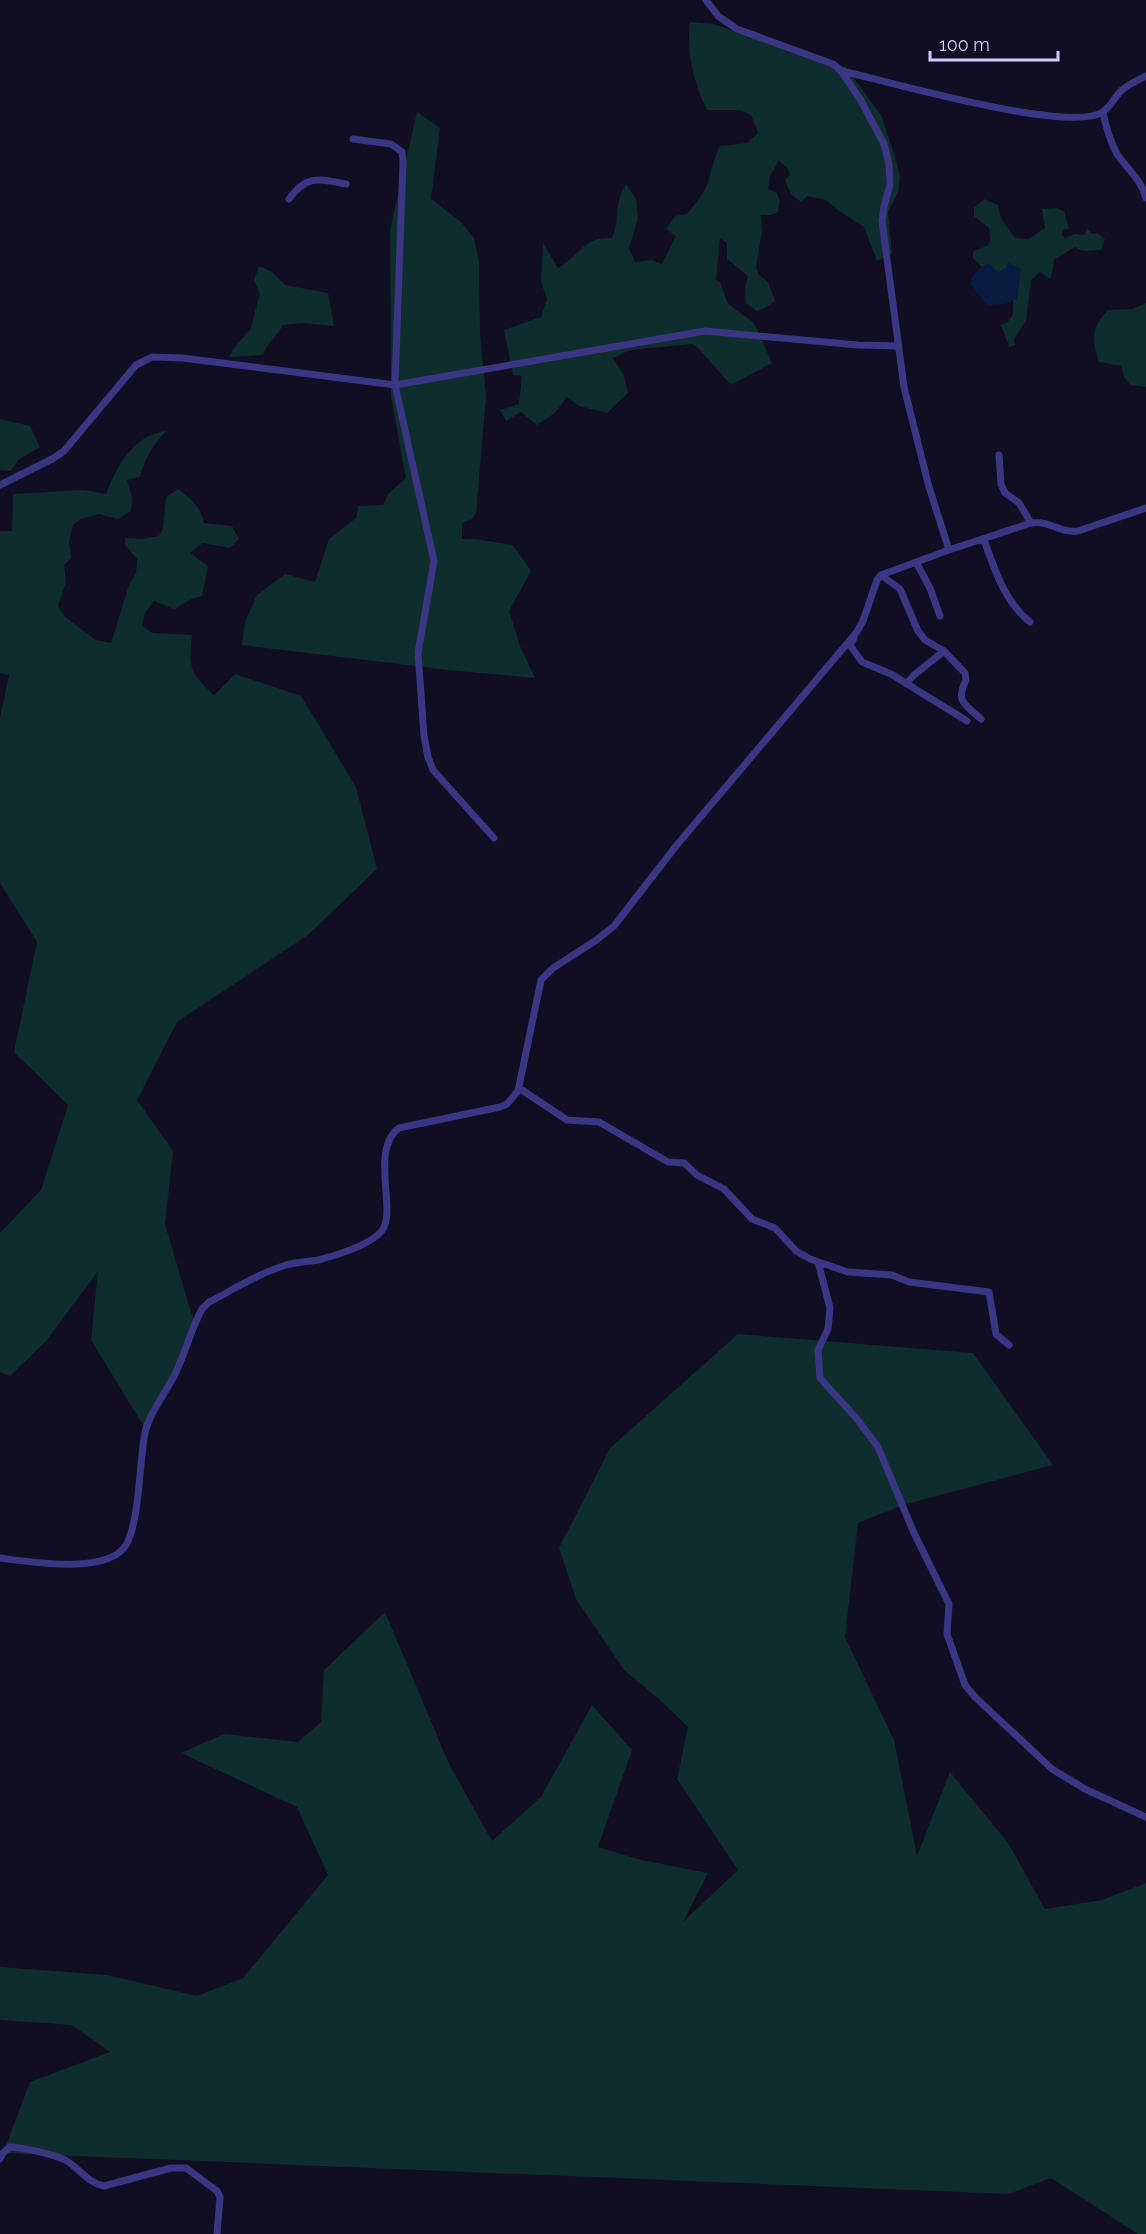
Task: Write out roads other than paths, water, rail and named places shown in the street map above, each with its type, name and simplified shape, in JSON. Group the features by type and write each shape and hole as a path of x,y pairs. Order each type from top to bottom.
{"street":[{"path":"706,0 718,16 737,29 833,64 841,71 860,99 884,144 889,164 890,185 882,221 904,387 929,487 949,550"},
{"path":"841,71 975,104 1062,118 1090,117 1103,113 1123,88 1146,76"},
{"path":"1103,113 1108,133 1117,153 1140,182 1146,198"},
{"path":"353,139 391,144 402,152 395,385 434,561 418,653 424,736 428,757 433,770 494,838"},
{"path":"289,199 305,183 317,178 346,184"},
{"path":"0,485 64,451 136,365 152,357 183,358 395,385 705,331 858,345 898,346"},
{"path":"999,455 1001,484 1005,493 1019,503 1031,523"},
{"path":"967,721 891,674 862,662 850,645 863,621 877,580 881,575 1031,523 1042,521 1068,532 1078,531 1146,508"},
{"path":"984,540 1006,596 1019,613 1030,622"},
{"path":"916,562 930,588 940,616"},
{"path":"881,575 900,589 918,631 925,640 944,651 965,673 966,680 960,690 961,696 981,719"},
{"path":"0,1558 38,1563 95,1562 109,1559 121,1551 127,1544 132,1528 146,1430 176,1373 202,1308 209,1302 274,1269 292,1263 322,1259 374,1238 386,1224 384,1170 389,1142 394,1132 405,1126 500,1107 511,1100 519,1088 541,980 553,968 614,926 676,846 856,633"},
{"path":"906,684 944,651"},
{"path":"519,1088 567,1120 599,1122 668,1162 684,1163 697,1175 724,1189 752,1219 775,1228 796,1251 818,1262 848,1272 892,1275 909,1282 989,1292 996,1334 1009,1345"},
{"path":"818,1262 830,1308 828,1329 818,1350 820,1378 857,1419 878,1448 914,1533 949,1604 946,1630 964,1685 1052,1769 1085,1789 1146,1817"},
{"path":"0,2159 3,2153 10,2148 58,2158 73,2166 86,2179 104,2186 171,2168 186,2168 217,2191 220,2197 217,2234"}],"water":[{"path":"1008,262 1021,269 1017,299 1005,304 987,305 970,284 972,277 979,269 989,264 998,273 1006,268"}]}
